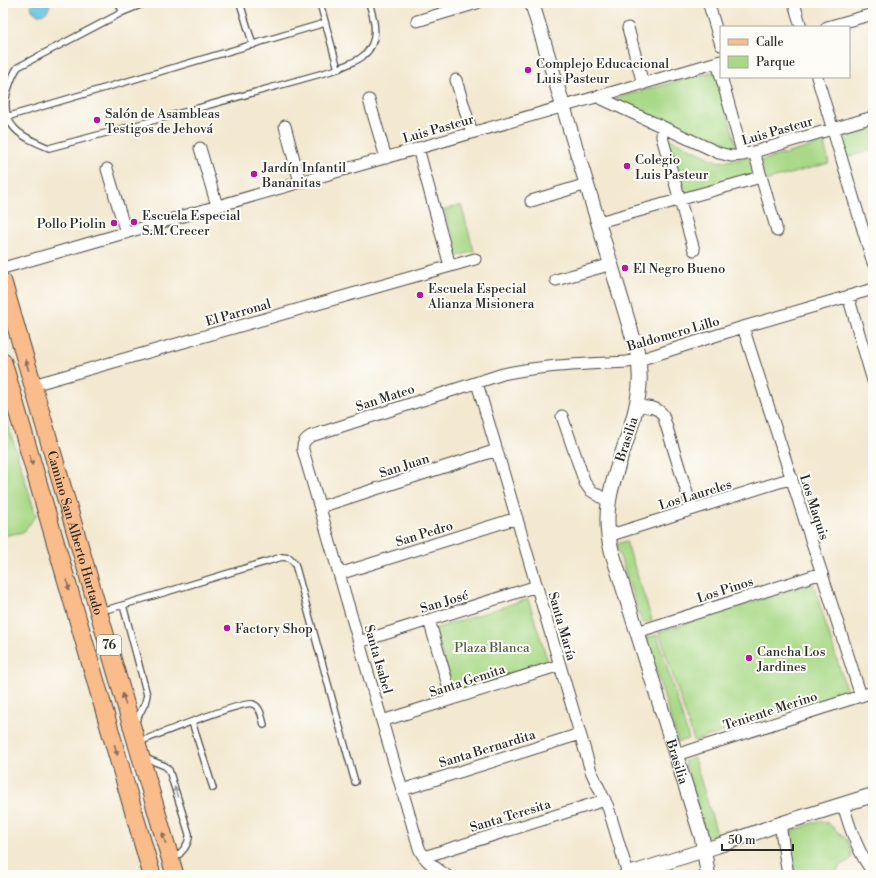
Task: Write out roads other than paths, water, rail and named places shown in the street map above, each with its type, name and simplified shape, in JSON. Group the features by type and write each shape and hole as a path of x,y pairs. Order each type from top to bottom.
{"main road":[{"name":"Camino San Alberto Hurtado","path":"3,282 8,316 33,385 173,868"},
{"name":"Camino San Alberto Hurtado","path":"3,362 152,875"}],"street":[{"path":"417,21 477,3"},
{"name":"Brasilia","path":"532,3 612,264 639,360 640,378 636,406 629,432 614,474 607,521 608,536 695,817 704,850 708,875"},
{"path":"794,3 801,26"},
{"path":"709,5 720,42"},
{"path":"831,26 873,14"},
{"path":"628,28 643,84"},
{"path":"598,97 719,62"},
{"path":"723,78 743,155"},
{"path":"817,78 873,263"},
{"path":"456,80 472,133"},
{"name":"Luis Pasteur","path":"3,268 598,97 724,155 737,156 873,117"},
{"path":"369,100 386,158"},
{"path":"285,126 300,182"},
{"path":"664,128 662,137 694,250"},
{"path":"200,148 217,206"},
{"path":"418,148 450,266"},
{"path":"754,152 777,231"},
{"path":"107,169 126,233"},
{"path":"599,222 761,177"},
{"path":"531,201 587,184"},
{"name":"El Parronal","path":"33,385 475,260"},
{"path":"556,280 612,264"},
{"name":"Baldomero Lillo","path":"477,383 503,374 531,368 639,360 743,327 873,289"},
{"path":"848,296 873,381"},
{"name":"Los Maquis","path":"743,327 861,696"},
{"name":"San Mateo","path":"304,442 311,436 477,383"},
{"name":"Santa María","path":"477,383 593,777 611,814 627,875"},
{"path":"636,406 653,407 662,412 692,509"},
{"path":"562,416 585,483 590,490 609,502"},
{"name":"Santa Isabel","path":"304,442 303,447 419,848 424,857 446,875"},
{"name":"San Juan","path":"320,507 496,450"},
{"name":"Los Laureles","path":"608,536 792,478"},
{"name":"San Pedro","path":"339,574 516,518"},
{"name":"Los Pinos","path":"637,632 822,573"},
{"name":"San José","path":"359,642 537,586"},
{"path":"430,620 452,699"},
{"name":"Santa Gemita","path":"382,721 560,664"},
{"name":"Teniente Merino","path":"676,755 873,692"},
{"name":"Santa Bernardita","path":"402,790 580,734"},
{"path":"627,875 873,795"},
{"name":"Santa Teresita","path":"424,857 605,800"},
{"path":"843,804 850,827 865,860 873,872"},
{"path":"780,824 788,875"}],"lane":[{"path":"118,3 123,12"},
{"path":"145,3 123,12 18,67 10,81 6,99 5,118 12,127 32,141 49,148 338,69 363,56 373,45 375,31 369,3"},
{"path":"240,3 253,44"},
{"path":"320,3 338,69"},
{"path":"5,118 325,23"},
{"path":"98,608 109,609 282,556 290,558 294,564 355,782"},
{"path":"123,604 147,695 137,742"},
{"path":"137,742 227,709 249,703 255,704 259,708 264,725"},
{"path":"192,722 213,788"},
{"path":"137,742 170,770 189,834 188,842 173,868"}],"water":[{"path":"31,3 50,3 47,12 38,15 32,10"}],"place":[{"name":"Complejo Educacional Luis Pasteur","path":"528,70"},
{"name":"Salón de Asambleas Testigos de Jehová","path":"97,120"},
{"name":"Colegio Luis Pasteur","path":"627,166"},
{"name":"Jardín Infantil Bananitas","path":"254,174"},
{"name":"Escuela Especial S.M. Crecer","path":"134,222"},
{"name":"Pollo Piolin","path":"114,223"},
{"name":"El Negro Bueno","path":"625,268"},
{"name":"Escuela Especial Alianza Misionera","path":"420,295"},
{"name":"Factory Shop","path":"227,628"},
{"name":"Cancha Los Jardines","path":"749,658"}],"park label":[{"name":"Plaza Blanca","path":"492,647"}]}
